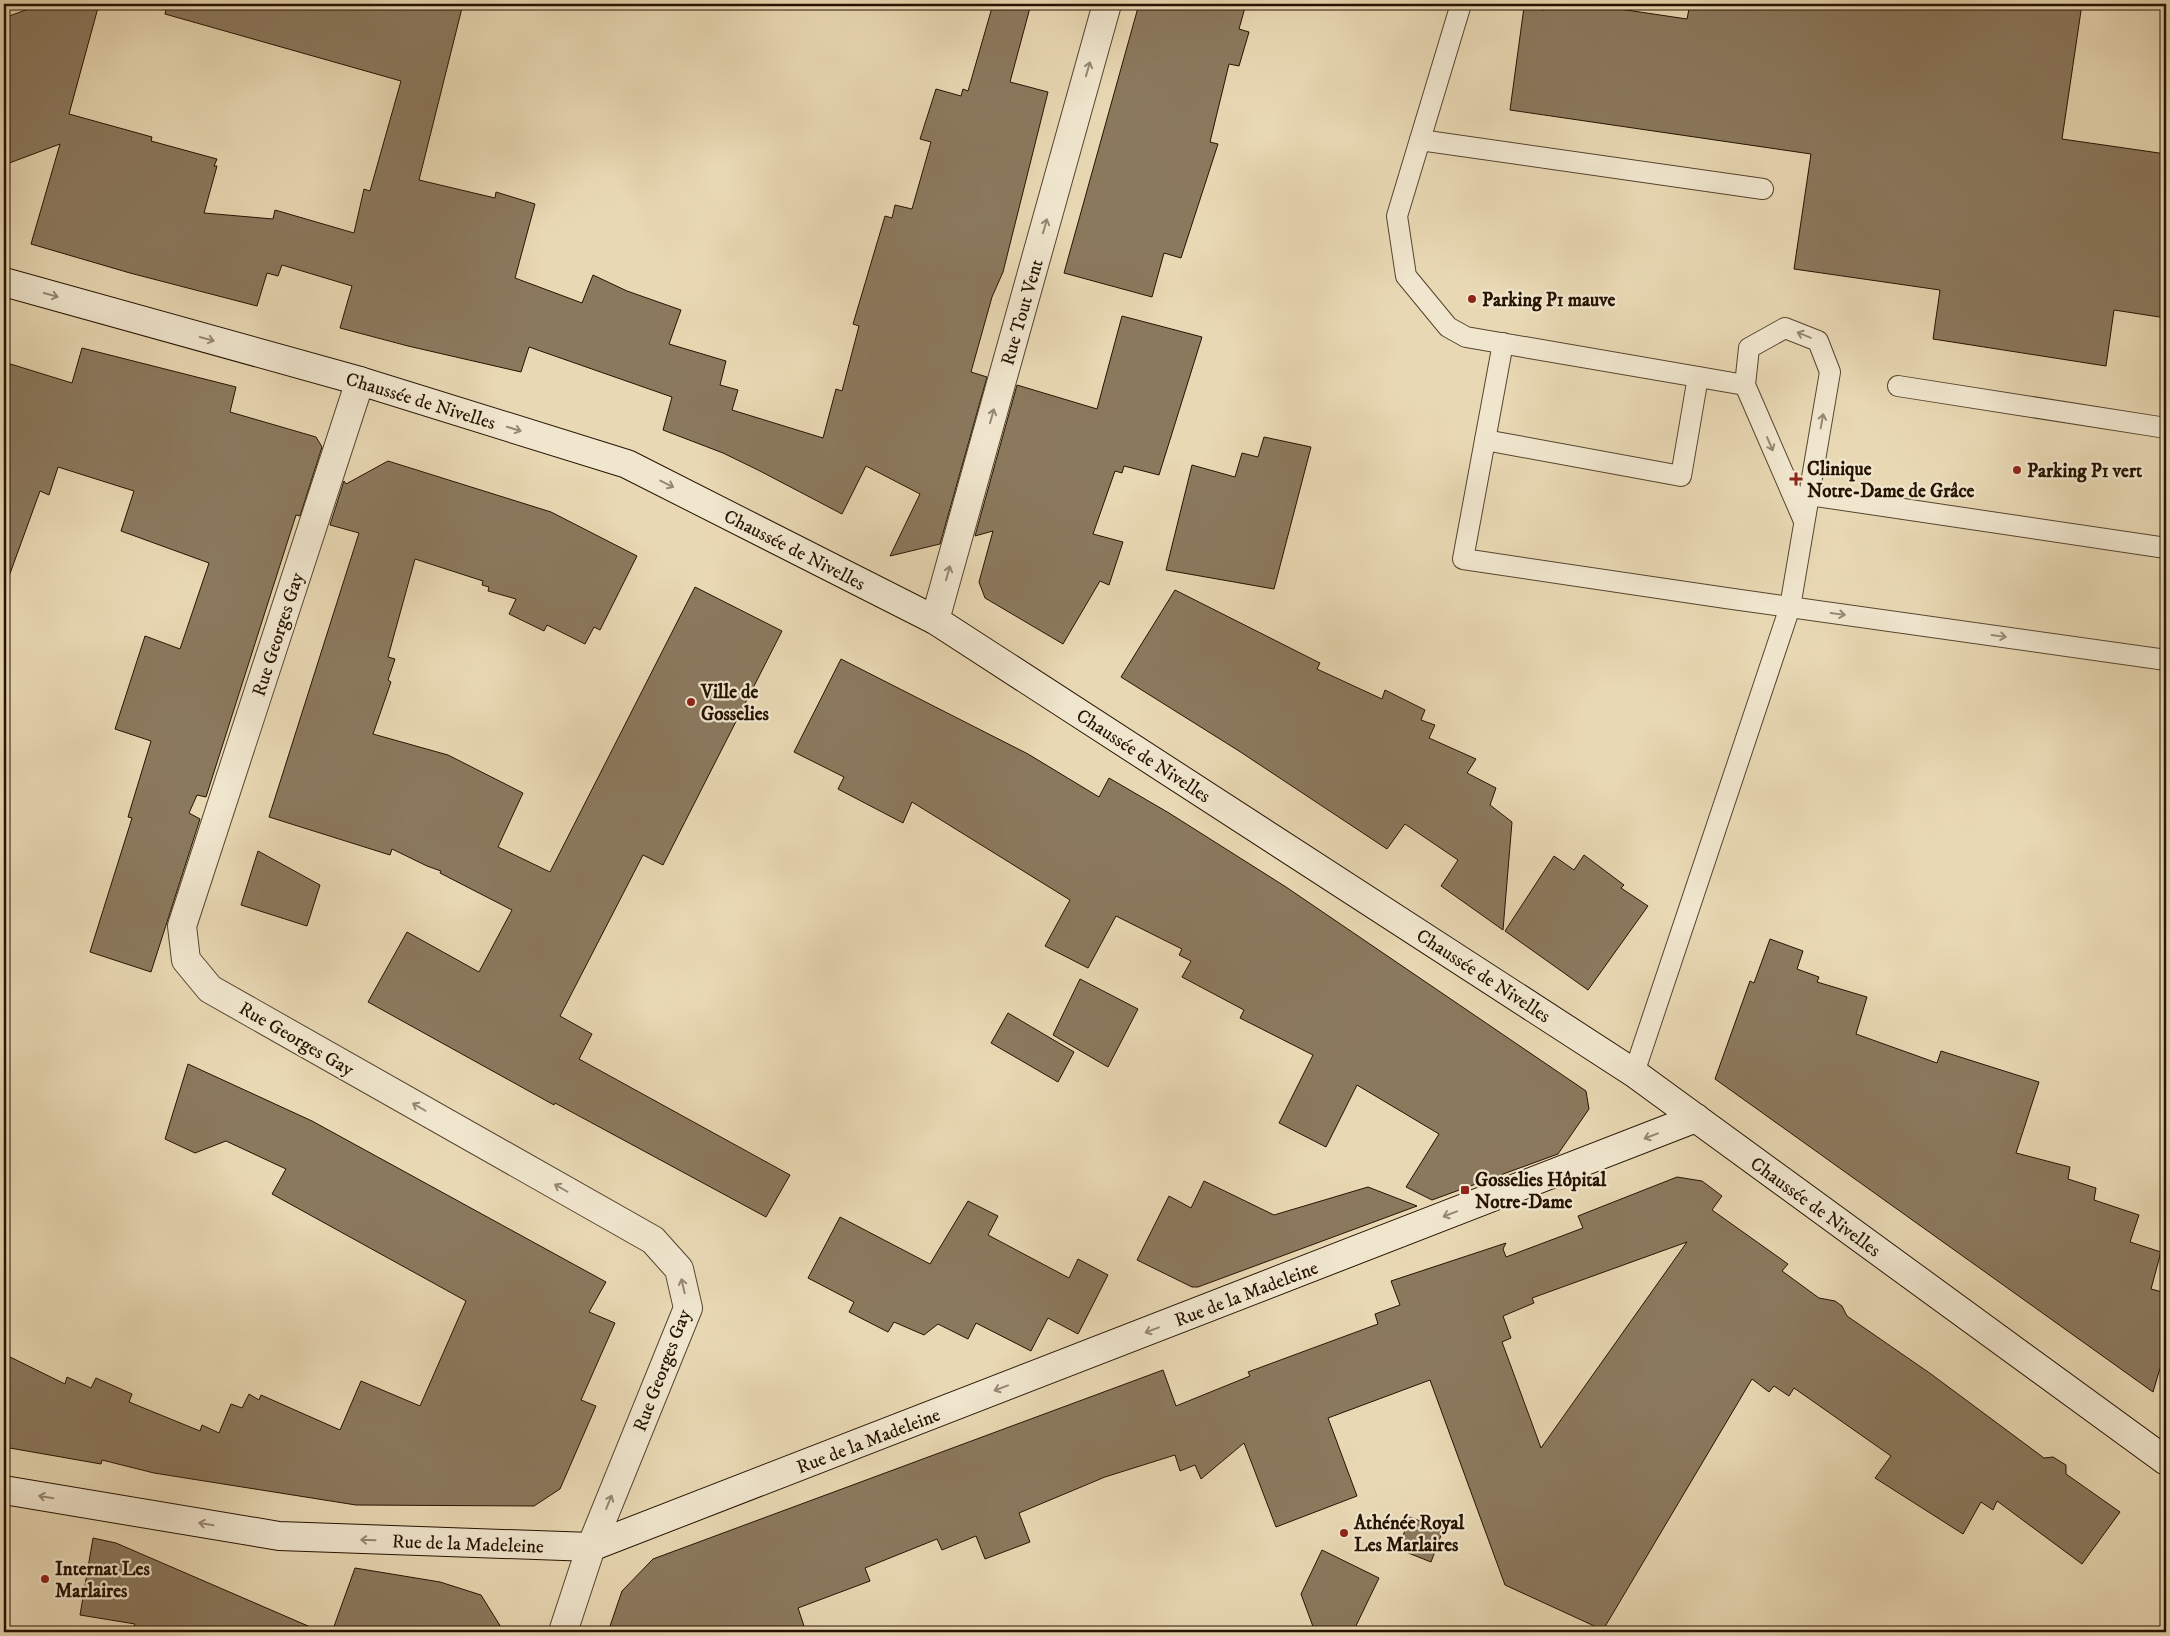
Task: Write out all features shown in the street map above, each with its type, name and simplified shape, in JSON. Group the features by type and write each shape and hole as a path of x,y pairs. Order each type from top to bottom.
{"main road":[{"name":"Rue Tout Vent","path":"935,620 1107,4"},
{"name":"Chaussée de Nivelles","path":"4,282 360,381 627,464 935,620 1634,1073 2166,1461"},
{"name":"Rue Georges Gay","path":"360,381 182,926 186,960 210,989 653,1240 679,1269 688,1308 591,1548 563,1632"},
{"name":"Rue de la Madeleine","path":"4,1490 279,1536 591,1548 1696,1118"}],"lane":[{"path":"1461,4 1397,216 1406,276 1448,326 1466,337 1745,385"},
{"path":"1420,140 1763,188"},
{"path":"1634,1073 1790,607 1830,372 1818,341 1785,328 1748,348 1745,385 1804,521"},
{"path":"1503,344 1463,559 2166,660"},
{"path":"1484,440 1681,476 1698,377"},
{"path":"1898,386 2166,428"},
{"path":"1809,495 2166,548"}],"building":[{"path":"42,4 99,4 69,114 152,137 151,141 217,159 214,166 217,166 204,213 273,219 275,210 354,233 364,189 370,191 401,81 165,14 167,4 463,4 419,180 495,198 496,192 535,204 515,278 582,303 593,275 627,291 681,310 669,344 726,361 720,385 738,390 732,410 823,438 836,389 842,391 859,326 853,324 885,216 892,218 895,205 912,209 931,142 920,139 936,89 961,96 963,89 968,91 993,4 1031,4 1010,82 1048,92 1003,272 992,297 971,372 987,377 940,544 890,556 920,494 866,466 842,514 723,453 663,430 672,397 529,347 521,372 340,328 352,286 282,265 278,276 267,273 257,306 130,273 31,244 60,144 4,165 4,18"},
{"path":"1139,4 1246,4 1239,29 1249,32 1239,66 1229,64 1210,142 1218,144 1181,258 1164,253 1152,297 1064,273"},
{"path":"1546,4 1586,4 1687,19 1690,4 2082,4 2062,139 2166,154 2166,318 2114,310 2106,366 1933,339 1940,290 1794,269 1811,154 1510,110 1524,7 1544,10"},
{"path":"1122,316 1202,337 1159,475 1124,466 1122,473 1115,471 1093,534 1123,542 1109,585 1100,581 1063,644 985,598 979,582 993,531 975,536 1017,385 1097,409"},
{"path":"82,348 236,387 230,412 316,437 322,447 300,516 296,515 206,797 197,795 189,813 200,819 151,972 90,952 132,818 128,817 151,741 115,729 145,636 180,649 209,563 121,531 134,491 58,467 49,495 40,491 8,579 4,578 4,362 72,383"},
{"path":"1264,437 1311,447 1274,589 1166,570 1192,465 1235,477 1242,453 1258,457"},
{"path":"388,461 551,512 637,556 600,630 594,627 585,644 547,625 544,631 509,614 516,599 488,591 489,587 482,585 483,581 415,559 388,657 395,659 388,680 391,682 373,734 448,755 523,793 498,847 550,872 695,587 782,631 663,865 643,855 560,1016 592,1034 579,1059 790,1175 766,1217 555,1103 554,1105 368,1002 407,932 479,972 512,910 440,873 441,871 392,849 390,855 269,817 359,533 330,525 344,481 346,484"},
{"path":"1175,590 1320,663 1317,669 1382,699 1385,690 1425,710 1421,720 1435,725 1429,738 1476,759 1467,773 1496,788 1490,805 1512,822 1503,930 1441,886 1458,860 1405,824 1387,849 1239,751 1121,677"},
{"path":"841,659 1028,754 1099,797 1109,778 1169,813 1286,887 1586,1091 1589,1109 1558,1154 1432,1200 1406,1187 1439,1134 1357,1085 1326,1147 1279,1123 1313,1055 1240,1018 1244,1010 1182,977 1191,961 1179,955 1182,949 1116,916 1088,968 1045,946 1070,900 912,802 903,823 838,789 844,777 794,752"},
{"path":"258,851 320,885 307,926 241,905"},
{"path":"1584,855 1624,885 1621,888 1648,906 1588,990 1505,931 1554,856 1574,870"},
{"path":"1770,939 1803,951 1797,969 1819,977 1817,982 1867,997 1856,1034 1937,1063 1941,1051 2039,1082 2016,1153 2070,1167 2068,1179 2096,1188 2094,1200 2139,1215 2130,1242 2161,1252 2151,1289 2166,1293 2166,1348 2153,1392 1715,1079 1750,981 1754,983"},
{"path":"1080,979 1138,1009 1108,1067 1053,1035"},
{"path":"1008,1013 1074,1052 1058,1082 991,1043"},
{"path":"188,1064 312,1121 606,1282 589,1312 615,1323 581,1400 596,1406 560,1489 534,1506 356,1505 154,1473 102,1460 101,1464 4,1447 4,1354 65,1384 67,1377 91,1388 96,1378 132,1394 129,1402 200,1431 202,1425 219,1433 231,1404 242,1408 249,1394 259,1400 261,1395 340,1430 361,1381 420,1406 466,1301 272,1194 286,1169 226,1141 195,1153 165,1139"},
{"path":"1677,1177 1702,1181 1722,1196 1712,1210 1788,1264 1782,1271 1819,1298 1835,1301 1842,1306 1847,1316 1931,1374 2044,1458 2053,1457 2066,1465 2066,1474 2120,1512 2082,1564 1997,1501 1993,1510 1981,1502 1963,1534 1875,1478 1891,1456 1794,1388 1789,1396 1774,1386 1769,1392 1752,1379 1603,1630 1505,1585 1430,1380 1328,1418 1357,1496 1276,1527 1244,1443 1201,1479 1195,1465 1180,1471 1175,1455 1105,1477 1019,1513 1030,1542 985,1559 976,1536 942,1550 937,1539 865,1568 870,1581 798,1608 806,1632 608,1632 622,1591 653,1559 1163,1370 1176,1406 1250,1376 1248,1372 1378,1324 1375,1314 1400,1305 1391,1281 1506,1243 1503,1249 1506,1257 1583,1228 1578,1216","holes":["1687,1242 1541,1448 1502,1342 1511,1338 1503,1316 1534,1303 1532,1298"]},
{"path":"1204,1181 1274,1215 1368,1187 1417,1206 1198,1287 1192,1287 1137,1260 1169,1196 1191,1208"},
{"path":"968,1201 998,1216 988,1235 1069,1278 1078,1259 1108,1275 1078,1334 1048,1318 1031,1351 976,1323 968,1339 938,1324 924,1335 894,1322 888,1332 849,1312 854,1302 808,1278 840,1217 930,1264"},
{"path":"1410,1517 1443,1530 1431,1562 1398,1549"},
{"path":"93,1538 116,1543 322,1632 131,1632 135,1624 80,1615"},
{"path":"1322,1550 1379,1578 1353,1632 1315,1632 1301,1594"},
{"path":"355,1568 440,1582 481,1595 504,1632 332,1632"}],"place":[{"name":"Parking P1 mauve","path":"1472,299"},
{"name":"Parking P1 vert","path":"2017,470"},
{"name":"Clinique Notre-Dame de Grâce","path":"1796,479"},
{"name":"Ville de Gosselies","path":"691,702"},
{"name":"Gosselies Hôpital Notre-Dame","path":"1465,1190"},
{"name":"Athénée Royal Les Marlaires","path":"1344,1533"},
{"name":"Internat Les Marlaires","path":"45,1579"}]}
